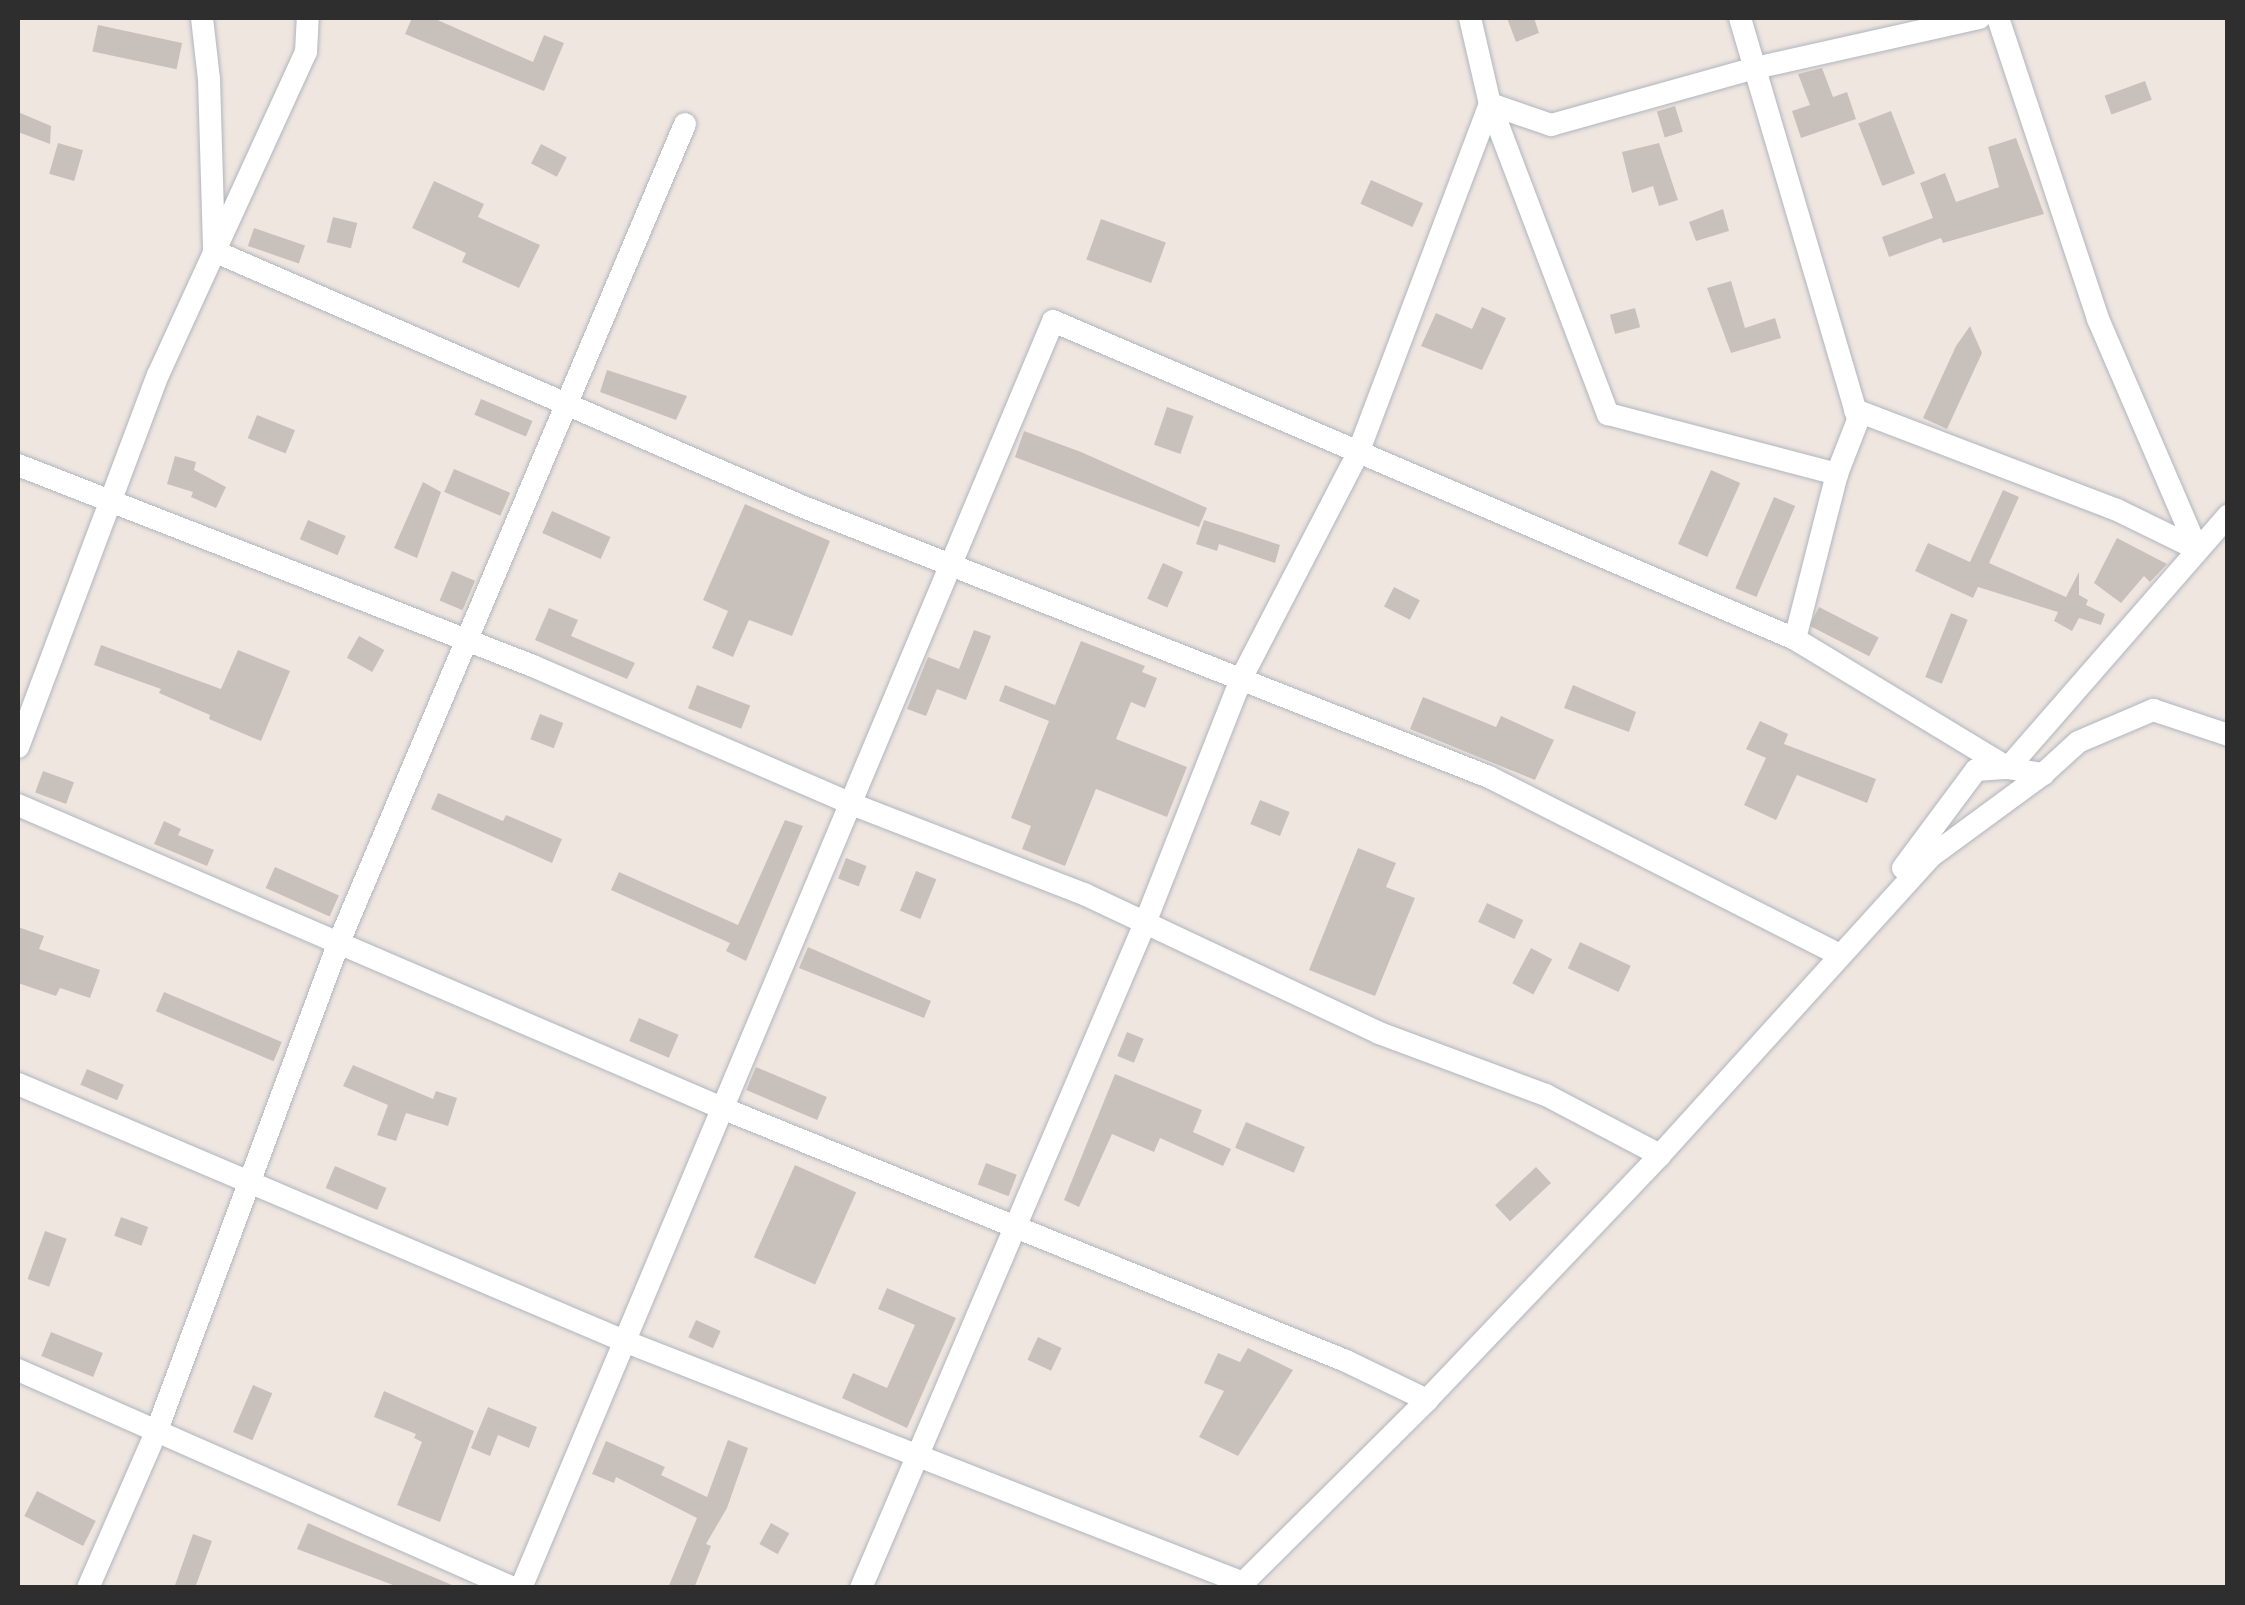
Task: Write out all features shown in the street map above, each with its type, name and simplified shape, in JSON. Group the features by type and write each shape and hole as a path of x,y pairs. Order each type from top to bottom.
{"street":[{"path":"202,18 209,78 214,251"},
{"path":"18,747 158,374 306,52 308,18"},
{"path":"1470,18 1490,104 1608,414 1836,474"},
{"path":"1740,18 1858,420 1836,474 1796,639"},
{"path":"1490,104 1551,125 1755,68 1979,18"},
{"path":"1998,18 2098,319 2197,549"},
{"path":"862,1588 917,1452 1018,1226 1242,676 1358,453 1490,104"},
{"path":"88,1588 156,1430 340,942 685,124"},
{"path":"214,251 952,568 1242,676 1489,777 1838,954"},
{"path":"521,1588 1053,321 1796,639 2008,768"},
{"path":"1855,410 2117,510 2197,549"},
{"path":"18,465 468,641 849,804 1084,894 1379,1033 1546,1095 1660,1156"},
{"path":"2008,768 2228,516"},
{"path":"18,1084 624,1341 917,1452 1241,1585 1427,1400 1660,1156 1838,954 1930,857 2043,774 2078,742 2154,710 2228,735"},
{"path":"1838,954 1976,770 2008,768 2043,774"},
{"path":"18,805 722,1108 1346,1361 1427,1400"},
{"path":"18,1370 513,1588"}],"building":[{"path":"412,18 433,18 533,62 544,35 564,43 544,91 405,34"},
{"path":"1507,18 1534,18 1539,33 1516,42"},
{"path":"98,25 182,43 177,69 92,51"},
{"path":"1822,68 1833,97 1847,92 1856,119 1801,138 1792,111 1810,105 1798,74"},
{"path":"2145,81 2152,100 2111,115 2105,96"},
{"path":"1675,106 1683,132 1665,137 1657,112"},
{"path":"1891,111 1915,174 1882,186 1858,124"},
{"path":"18,112 51,126 50,144 18,132"},
{"path":"2016,138 2044,214 1943,243 1941,238 1889,257 1882,237 1933,218 1920,183 1945,173 1956,202 1999,187 1988,147"},
{"path":"58,143 83,150 74,181 49,174"},
{"path":"1659,143 1678,200 1659,206 1653,186 1632,193 1622,152"},
{"path":"541,144 567,157 557,177 531,164"},
{"path":"1371,180 1423,203 1412,227 1360,204"},
{"path":"434,181 484,204 478,217 540,245 519,288 462,262 466,253 412,228"},
{"path":"1723,209 1729,231 1696,241 1689,222"},
{"path":"333,217 357,223 351,248 327,242"},
{"path":"1101,219 1166,243 1151,283 1086,259"},
{"path":"254,228 305,246 299,264 248,246"},
{"path":"1731,281 1745,328 1775,318 1781,338 1731,353 1707,288"},
{"path":"1482,307 1506,318 1482,370 1421,346 1436,313 1472,329"},
{"path":"1635,308 1640,327 1615,334 1610,315"},
{"path":"1970,326 1982,353 1947,429 1923,418 1956,346"},
{"path":"607,370 687,396 676,420 600,392"},
{"path":"481,399 533,421 526,437 474,415"},
{"path":"1167,407 1193,416 1180,454 1154,445"},
{"path":"257,415 295,430 286,454 248,438"},
{"path":"1024,431 1207,508 1199,527 1015,457"},
{"path":"175,456 196,462 194,470 226,487 216,508 191,497 193,492 167,484"},
{"path":"454,469 510,493 500,516 444,492"},
{"path":"1711,470 1740,483 1707,557 1678,544"},
{"path":"423,482 441,492 417,558 394,548"},
{"path":"2003,490 2019,497 1989,563 2066,597 2079,572 2079,595 2088,600 2086,605 2105,614 2101,625 2079,618 2072,631 2054,621 2058,612 1978,587 1973,598 1915,571 1928,543 1970,562"},
{"path":"1774,497 1795,506 1756,597 1735,588"},
{"path":"745,504 830,541 792,636 749,620 733,657 712,648 728,611 703,600"},
{"path":"552,511 610,537 601,559 542,533"},
{"path":"308,520 346,536 338,555 300,539"},
{"path":"1204,520 1280,545 1275,563 1219,544 1217,551 1196,544"},
{"path":"2117,538 2167,564 2150,582 2144,576 2121,603 2094,583"},
{"path":"1163,563 1183,572 1167,608 1147,599"},
{"path":"452,571 475,581 463,610 439,600"},
{"path":"1394,587 1420,600 1410,620 1384,607"},
{"path":"1819,607 1879,637 1869,656 1809,626"},
{"path":"549,608 578,620 571,636 635,663 627,679 535,640"},
{"path":"1951,613 1968,620 1942,684 1925,677"},
{"path":"974,630 991,636 966,700 937,689 926,716 907,709 928,657 959,669"},
{"path":"359,636 384,650 372,672 347,658"},
{"path":"1081,641 1145,666 1142,672 1157,678 1145,708 1131,702 1116,739 1187,767 1167,817 1096,789 1065,866 1022,849 1031,826 1011,818 1049,721 999,701 1005,685 1055,705"},
{"path":"101,645 221,689 238,650 290,671 261,741 159,693 161,689 94,665"},
{"path":"697,685 750,705 741,729 688,708"},
{"path":"1573,685 1636,712 1629,732 1564,708"},
{"path":"1423,697 1496,727 1501,716 1554,740 1535,780 1410,729"},
{"path":"540,714 563,723 554,748 530,739"},
{"path":"1760,721 1788,734 1784,744 1876,779 1867,803 1797,775 1776,820 1744,805 1766,758 1746,749"},
{"path":"43,771 74,782 66,804 35,793"},
{"path":"438,793 503,821 506,815 562,839 552,863 431,809"},
{"path":"1260,800 1290,812 1280,836 1250,824"},
{"path":"785,820 803,826 746,961 726,951 730,943 611,890 619,872 738,925"},
{"path":"164,821 181,829 178,835 214,850 207,866 154,844"},
{"path":"1358,848 1396,863 1386,887 1415,898 1375,996 1309,970"},
{"path":"846,858 867,866 859,886 838,879"},
{"path":"275,867 339,895 330,916 266,888"},
{"path":"916,871 936,879 920,919 900,911"},
{"path":"1487,903 1523,920 1514,939 1478,922"},
{"path":"18,927 44,936 39,949 100,970 90,998 60,988 56,996 18,983"},
{"path":"1580,942 1631,966 1618,992 1568,968"},
{"path":"808,947 931,1001 924,1018 799,968"},
{"path":"1531,948 1552,959 1533,995 1512,983"},
{"path":"164,992 282,1042 274,1061 156,1011"},
{"path":"639,1018 679,1035 669,1058 629,1041"},
{"path":"1127,1032 1144,1039 1134,1063 1117,1056"},
{"path":"353,1065 433,1099 436,1091 457,1098 448,1126 406,1113 396,1141 377,1135 388,1105 343,1086"},
{"path":"756,1067 827,1097 817,1120 746,1090"},
{"path":"87,1069 124,1085 117,1100 80,1085"},
{"path":"1115,1074 1202,1110 1193,1132 1231,1149 1223,1166 1160,1138 1154,1152 1112,1134 1079,1207 1064,1200"},
{"path":"1246,1122 1305,1147 1294,1173 1235,1148"},
{"path":"986,1163 1017,1175 1009,1196 978,1184"},
{"path":"795,1165 856,1192 815,1285 754,1257"},
{"path":"335,1166 387,1188 377,1210 326,1188"},
{"path":"1536,1167 1551,1183 1510,1221 1495,1205"},
{"path":"121,1217 148,1227 141,1246 114,1236"},
{"path":"45,1231 67,1239 49,1287 28,1279"},
{"path":"887,1288 956,1318 907,1428 842,1398 853,1373 887,1388 915,1325 878,1309"},
{"path":"696,1320 721,1331 713,1348 688,1337"},
{"path":"51,1332 103,1353 93,1377 41,1356"},
{"path":"1038,1337 1062,1348 1051,1371 1027,1360"},
{"path":"1248,1348 1293,1370 1238,1456 1199,1437 1224,1391 1204,1383 1218,1353 1240,1362"},
{"path":"253,1385 272,1393 252,1440 233,1432"},
{"path":"384,1391 474,1431 440,1522 397,1505 422,1442 414,1438 416,1434 374,1417"},
{"path":"488,1407 537,1427 529,1448 498,1435 490,1456 471,1448"},
{"path":"728,1440 748,1448 727,1508 706,1544 711,1546 694,1588 668,1588 697,1518 616,1477 614,1483 592,1474 606,1441 665,1467 661,1475 707,1497"},
{"path":"37,1491 96,1521 83,1546 24,1516"},
{"path":"308,1523 459,1588 401,1588 297,1549"},
{"path":"771,1523 789,1533 778,1554 759,1544"},
{"path":"193,1534 212,1541 195,1588 174,1588"}]}
